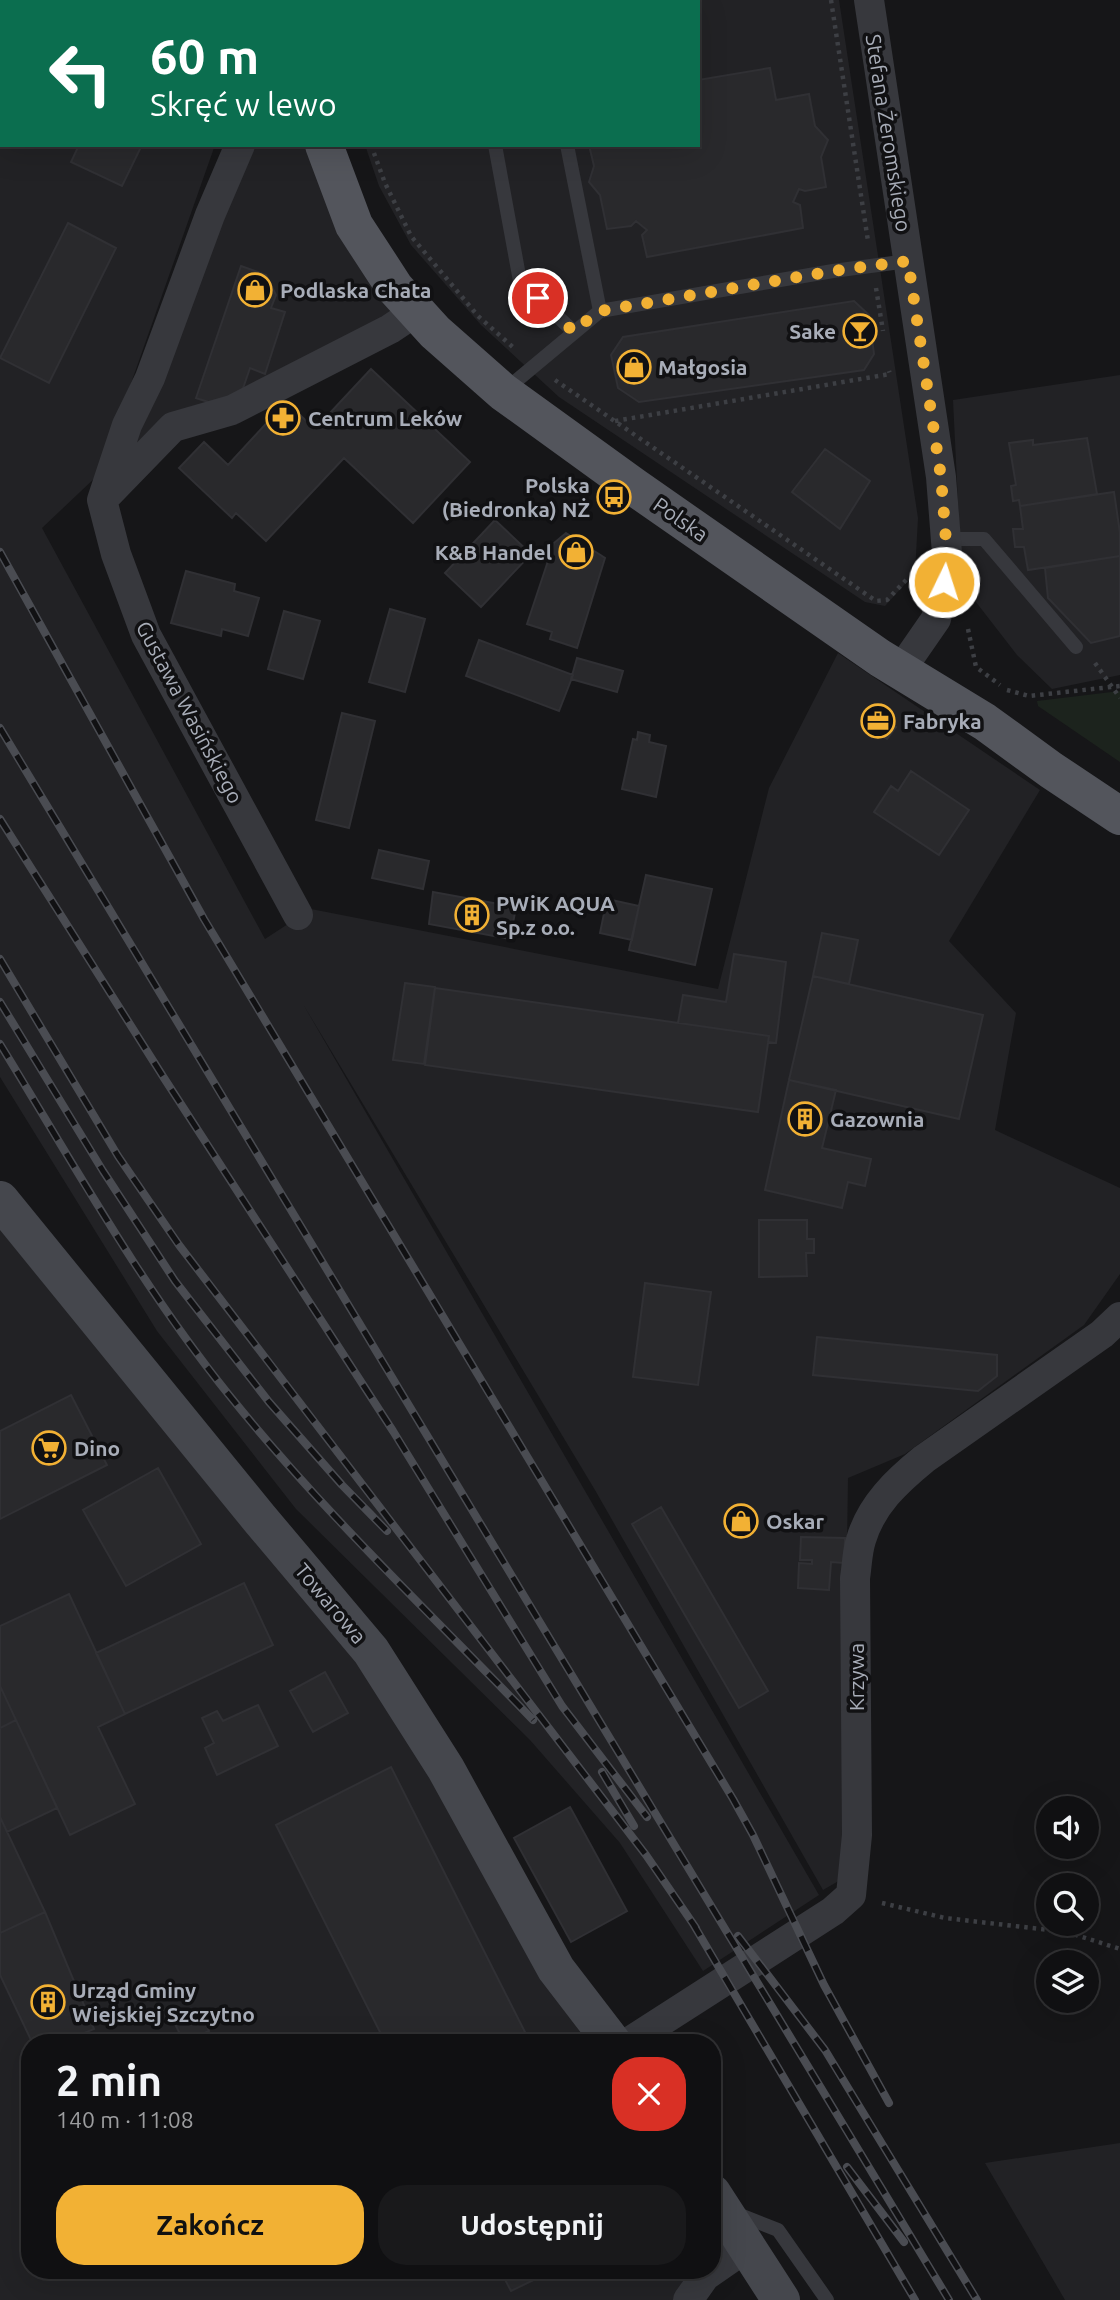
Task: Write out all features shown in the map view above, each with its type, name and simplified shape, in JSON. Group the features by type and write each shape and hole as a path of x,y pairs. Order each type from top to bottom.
{"main road":[{"name":"Polska","path":"325,147 354,225 395,288 435,332 503,392 633,486 900,671 985,722 1120,816"}],"street":[{"name":"Stefana Żeromskiego","path":"869,0 941,477 948,566 936,619 900,671"},
{"path":"102,500 127,425 150,378 210,215 239,147"},
{"path":"102,500 173,428 232,410 390,329 417,311"},
{"name":"Gustawa Wasińskiego","path":"102,500 116,554 146,635 298,915"},
{"name":"Towarowa","path":"0,1199 259,1518 372,1651 446,1769 556,1969 606,2034"},
{"name":"Krzywa","path":"851,1895 857,1835 855,1578 861,1539 876,1507 897,1482 925,1459 1102,1334 1120,1317"},
{"path":"641,2034 833,1911 851,1895"},
{"path":"721,2206 781,2300"},
{"path":"721,2265 747,2247"},
{"path":"688,2300 703,2279"}],"lane":[{"path":"495,147 520,281 573,331"},
{"path":"567,147 600,311"},
{"path":"503,392 600,311 908,261"},
{"path":"946,538 984,539 1076,647"},
{"path":"721,2202 778,2230 827,2300"}],"path":[{"path":"831,0 883,333"},
{"path":"372,147 385,183 411,236 478,316 534,365 876,601 887,600 908,578"},
{"path":"614,421 890,374 888,360"},
{"path":"968,626 976,667 1008,691 1029,696 1120,686"},
{"path":"1076,647 1094,661 1120,698"},
{"path":"851,1895 945,1918 1067,1932 1120,1948"}],"shaded area":[{"path":"700,0 839,0 918,518 915,573 885,606 865,602 559,397 481,325 411,245 379,186 366,147 700,147"},
{"path":"0,147 214,147 99,474 42,528 265,939 311,909 718,989 769,788 838,653 1040,790 949,941 1016,1013 995,1130 1120,1188 1120,1274 1084,1325 905,1454 848,1478 842,1879 823,1890 595,1490 303,1004 819,1895 703,1971 620,1843 530,1740 296,1509 157,1331 0,1077"},
{"path":"253,147 306,147 392,314 115,478"},
{"path":"1120,375 1120,675 1052,689 1017,655 962,584 953,400"},
{"path":"1120,691 1120,762 1038,706 1037,701"},
{"path":"0,1212 356,1659 594,2034 21,2034 21,2279 702,2279 683,2300 0,2300"},
{"path":"1120,2143 1120,2300 1065,2300 985,2163"}],"building":[{"path":"770,68 776,100 809,94 815,126 828,140 821,157 826,187 805,191 799,189 793,202 800,205 803,228 647,257 642,235 647,230 636,221 631,226 607,229 600,195 589,182 594,166 589,147 700,147 700,80"},
{"path":"78,147 141,147 122,186 71,162"},
{"path":"68,223 116,248 49,383 0,358"},
{"path":"241,266 266,275 276,295 271,308 285,312 265,374 250,368 240,397 221,406 196,398"},
{"path":"854,301 869,315 874,354 864,370 639,402 618,388 611,355 623,337"},
{"path":"371,369 470,462 413,523 344,458 266,541 236,513 232,518 179,468 204,442 228,465 286,402 315,429"},
{"path":"1087,438 1097,494 1020,506 1019,500 1013,501 1011,486 1016,485 1009,443 1033,440 1033,445"},
{"path":"825,449 870,481 840,529 792,492"},
{"path":"1114,492 1120,533 1120,556 1028,570 1024,547 1015,547 1013,529 1023,529 1020,506"},
{"path":"495,520 531,554 481,607 445,573"},
{"path":"566,533 605,558 577,648 550,639 552,632 527,624 554,543"},
{"path":"1120,556 1120,636 1091,643 1048,598 1045,568"},
{"path":"186,571 235,584 234,591 259,598 248,636 222,629 221,636 171,623"},
{"path":"390,609 425,619 405,692 369,682"},
{"path":"284,611 320,621 303,679 268,669"},
{"path":"479,640 573,675 559,711 466,676"},
{"path":"577,658 623,671 617,692 571,679"},
{"name":"Fabryka","path":"875,706 893,718 889,723 896,727 887,739 863,723"},
{"path":"342,713 375,721 349,828 316,820"},
{"path":"638,732 650,735 649,742 666,746 656,797 622,789 633,739 637,740"},
{"path":"911,771 969,810 939,855 874,812 891,786 898,791"},
{"path":"379,850 429,861 423,889 372,878"},
{"path":"646,875 712,889 695,965 629,950"},
{"name":"PWiK AQUA Sp.z o.o.","path":"433,892 516,907 510,939 429,924"},
{"path":"607,899 639,906 632,940 600,933"},
{"path":"822,933 858,940 849,984 813,976"},
{"path":"734,954 786,962 776,1043 768,1042 769,1036 678,1023 683,995 726,1002"},
{"path":"813,976 983,1015 959,1119 789,1080"},
{"path":"405,983 435,987 424,1064 393,1060"},
{"path":"435,988 769,1036 758,1112 425,1065"},
{"name":"Gazownia","path":"789,1080 836,1090 822,1148 871,1159 865,1186 848,1182 842,1208 765,1190"},
{"path":"759,1220 807,1220 807,1239 814,1239 814,1253 806,1253 807,1276 759,1277"},
{"path":"645,1283 711,1292 698,1385 633,1377"},
{"path":"817,1337 997,1355 997,1376 978,1391 813,1375"},
{"name":"Dino","path":"71,1395 107,1465 0,1519 0,1431"},
{"path":"158,1468 201,1544 126,1586 83,1510"},
{"path":"661,1507 768,1691 739,1708 632,1524"},
{"path":"801,1537 845,1538 844,1563 831,1562 829,1590 798,1588 799,1563 812,1564 812,1560 800,1560"},
{"path":"244,1583 273,1645 125,1714 96,1653"},
{"path":"69,1594 125,1714 98,1727 135,1804 70,1835 0,1686 0,1626"},
{"path":"325,1672 348,1713 313,1732 290,1691"},
{"path":"0,1686 16,1720 0,1728"},
{"path":"258,1705 278,1746 217,1775 205,1748 214,1743 202,1718 217,1711 223,1721"},
{"path":"16,1720 57,1808 7,1832 0,1817 0,1728"},
{"path":"391,1767 526,2034 381,2034 276,1825"},
{"path":"570,1807 627,1911 571,1942 514,1838"},
{"path":"0,1817 45,1912 0,1933"},
{"name":"Urząd Gminy Wiejskiej Szczytno","path":"45,1912 94,2029 82,2034 28,2034 0,1975 0,1933"},
{"path":"198,2009 209,2031 202,2034 180,2034 173,2020"},
{"path":"505,2279 536,2279 511,2291"}],"railway":[{"path":"0,552 204,919 733,1799 753,1835 824,1985 889,2103"},
{"path":"0,728 949,2300"},
{"path":"0,819 393,1431 562,1706 647,1817"},
{"path":"0,959 118,1156 179,1245 646,1855 696,1928"},
{"path":"0,1002 103,1171 175,1281 269,1402 342,1485 387,1531"},
{"path":"0,1044 137,1267 166,1311 229,1395 339,1521 533,1720"},
{"path":"602,1772 634,1826"},
{"path":"692,1922 915,2300"},
{"path":"738,1936 825,2050 977,2300"},
{"path":"847,2167 904,2242"}],"place":[{"name":"Podlaska Chata","path":"255,290"},
{"name":"Sake","path":"860,331"},
{"name":"Małgosia","path":"634,367"},
{"name":"Centrum Leków","path":"283,418"},
{"name":"Polska (Biedronka) NŻ","path":"614,497"},
{"name":"K&B Handel","path":"576,552"},
{"name":"Fabryka","path":"878,721"},
{"name":"PWiK AQUA Sp.z o.o.","path":"472,915"},
{"name":"Gazownia","path":"805,1119"},
{"name":"Dino","path":"49,1448"},
{"name":"Oskar","path":"741,1521"},
{"name":"Urząd Gminy Wiejskiej Szczytno","path":"48,2002"}],"route":[{"path":"538,298 573,331 600,311 833,271 908,261 941,477 948,566 944,582"}]}
